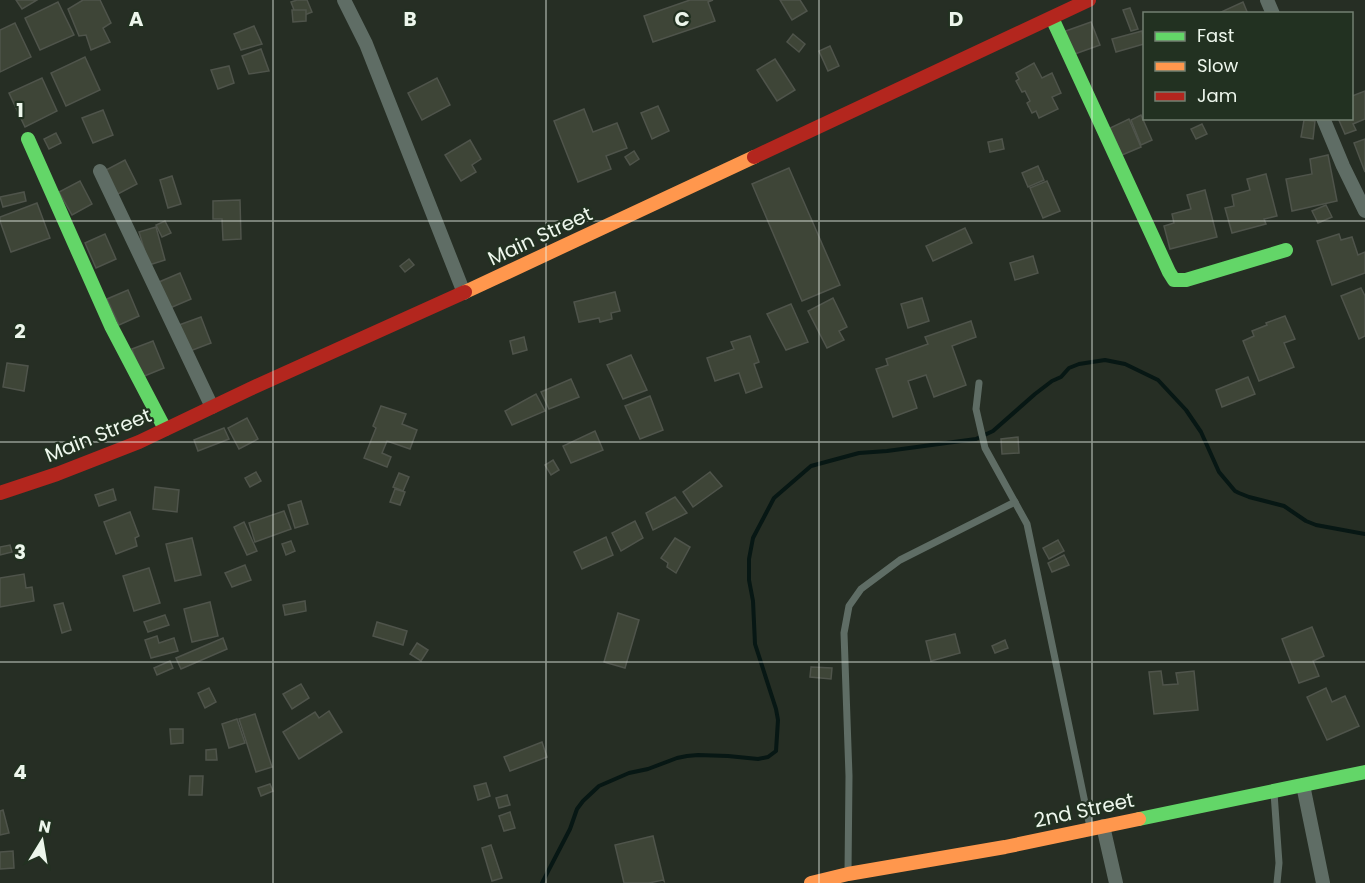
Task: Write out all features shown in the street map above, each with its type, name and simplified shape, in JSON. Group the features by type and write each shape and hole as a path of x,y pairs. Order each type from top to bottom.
{"street":[{"path":"344,0 366,44 464,293"},
{"name":"Main Street","path":"0,492 57,474 139,442 464,293 1089,0"},
{"path":"1052,18 1174,280 1186,280 1286,250"},
{"path":"1324,120 1365,211"},
{"path":"28,139 111,326 165,429"},
{"path":"100,171 212,407"},
{"name":"2nd Street","path":"811,883 848,874 1005,847 1365,772"},
{"path":"1303,785 1323,883"},
{"path":"1096,827 1116,883"}],"lane":[{"path":"979,383 976,409 984,448 1027,524 1096,827"},
{"path":"848,874 849,776 844,633 849,606 861,589 900,560 1015,502"},
{"path":"1274,790 1279,863 1276,883"}],"building":[{"path":"16,0 37,0 22,9"},
{"path":"83,0 100,0 111,23 103,28 110,42 91,50 86,35 79,36 68,9"},
{"path":"307,0 312,12 297,18 291,2"},
{"path":"690,0 713,0 708,2 715,21 653,42 644,16"},
{"path":"780,0 800,0 807,11 792,20"},
{"path":"58,2 74,35 40,50 25,18"},
{"path":"1243,2 1247,12 1221,12"},
{"path":"1130,8 1138,29 1131,31 1123,10"},
{"path":"292,10 306,10 306,21 293,22"},
{"path":"1091,22 1100,45 1072,55 1063,32"},
{"path":"15,23 31,57 0,72 0,30"},
{"path":"254,26 262,44 241,50 234,34"},
{"path":"1142,31 1143,44 1116,52 1112,39"},
{"path":"793,34 805,44 799,52 787,42"},
{"path":"830,46 839,66 828,71 819,51"},
{"path":"261,49 269,71 249,74 242,56"},
{"path":"85,57 100,90 66,106 51,73"},
{"path":"775,59 795,90 777,101 757,70"},
{"path":"1034,63 1042,78 1052,73 1061,93 1052,97 1058,109 1039,118 1036,111 1032,113 1025,91 1022,92 1016,81 1019,79 1016,73"},
{"path":"229,66 234,83 218,89 211,70"},
{"path":"42,78 57,111 25,127 9,93"},
{"path":"437,78 450,105 422,120 408,93"},
{"path":"1365,91 1365,119 1353,124 1356,130 1345,134 1339,120 1353,120 1353,96"},
{"path":"658,106 669,131 652,139 641,113"},
{"path":"584,109 593,132 617,123 627,148 606,156 611,169 578,182 554,121"},
{"path":"103,110 113,135 93,143 82,118"},
{"path":"1141,115 1152,140 1141,145 1131,120"},
{"path":"1129,119 1141,147 1122,155 1110,128"},
{"path":"1304,120 1315,121 1313,139 1301,137"},
{"path":"1202,124 1207,134 1196,139 1191,129"},
{"path":"56,133 61,143 49,149 44,139"},
{"path":"1002,139 1004,149 990,152 988,142"},
{"path":"1365,139 1365,172 1354,143"},
{"path":"470,140 481,159 472,165 476,172 461,181 445,155"},
{"path":"634,151 639,159 630,165 625,157"},
{"path":"1328,155 1337,201 1292,211 1286,179 1312,174 1310,159"},
{"path":"125,160 137,184 116,195 104,171"},
{"path":"1038,166 1044,180 1028,187 1022,173"},
{"path":"789,168 840,285 802,301 752,184"},
{"path":"1266,174 1277,216 1264,219 1266,224 1232,233 1225,208 1234,206 1232,195 1250,190 1247,179"},
{"path":"172,176 181,204 168,208 160,180"},
{"path":"80,181 92,204 72,215 59,192"},
{"path":"1047,181 1060,211 1043,218 1030,188"},
{"path":"1205,190 1217,237 1170,249 1164,226 1174,223 1172,214 1191,209 1187,195"},
{"path":"24,192 26,201 3,207 0,197"},
{"path":"240,200 241,239 223,240 222,219 213,219 213,201"},
{"path":"37,203 50,238 11,252 0,217"},
{"path":"1326,205 1332,217 1318,223 1312,211"},
{"path":"165,221 171,233 162,237 156,225"},
{"path":"156,227 165,260 149,265 139,232"},
{"path":"965,228 972,243 933,261 926,246"},
{"path":"105,234 116,259 96,268 85,243"},
{"path":"1339,234 1341,240 1352,237 1358,255 1365,252 1365,273 1332,285 1317,241"},
{"path":"1033,256 1038,273 1015,280 1010,263"},
{"path":"409,259 414,265 405,272 400,266"},
{"path":"180,273 191,299 170,308 159,282"},
{"path":"1361,288 1365,296 1365,336 1359,339 1341,296"},
{"path":"128,290 139,316 119,325 107,299"},
{"path":"615,292 620,311 611,313 612,319 600,322 599,318 579,322 574,302"},
{"path":"833,298 847,327 839,331 844,340 827,348 808,311"},
{"path":"922,298 929,321 908,328 901,304"},
{"path":"791,304 808,342 786,350 767,314"},
{"path":"1285,316 1295,339 1284,343 1294,367 1259,381 1243,341 1254,336 1252,331"},
{"path":"201,317 211,343 190,351 179,325"},
{"path":"971,321 976,337 952,346 966,385 934,397 926,375 908,381 917,408 893,417 876,369 888,365 886,359 928,344 925,337"},
{"path":"750,336 759,362 754,364 762,387 746,393 739,373 715,381 707,358 734,349 731,342"},
{"path":"524,337 527,350 513,354 510,341"},
{"path":"153,341 164,368 142,377 132,349"},
{"path":"631,355 647,390 623,399 607,365"},
{"path":"7,363 28,366 24,391 3,387"},
{"path":"1248,377 1255,394 1222,407 1216,390"},
{"path":"571,379 579,397 549,409 541,392"},
{"path":"536,394 545,411 512,425 505,411"},
{"path":"650,396 663,430 640,439 625,406"},
{"path":"381,406 406,414 402,424 417,430 410,449 387,441 382,453 391,457 387,467 364,458 376,428 373,426"},
{"path":"247,418 258,439 239,449 228,428"},
{"path":"224,428 229,439 198,451 194,440"},
{"path":"595,431 603,450 571,463 563,446"},
{"path":"1018,437 1019,453 1002,454 1001,439"},
{"path":"553,460 559,470 551,475 545,465"},
{"path":"256,472 261,481 250,487 245,478"},
{"path":"710,472 722,486 693,507 683,492"},
{"path":"399,473 409,477 403,491 393,487"},
{"path":"155,487 179,490 177,512 153,509"},
{"path":"113,489 116,500 99,506 95,495"},
{"path":"395,489 405,492 400,505 390,502"},
{"path":"675,497 687,513 653,530 646,513"},
{"path":"301,501 308,524 295,528 288,505"},
{"path":"284,511 291,529 255,542 249,523"},
{"path":"130,512 139,536 135,538 137,546 116,554 104,522"},
{"path":"635,521 643,538 621,551 612,533"},
{"path":"244,522 257,551 247,555 234,527"},
{"path":"606,537 613,555 582,569 574,552"},
{"path":"192,538 201,575 175,581 166,544"},
{"path":"675,538 690,547 676,573 667,567 668,563 661,558"},
{"path":"1058,540 1064,551 1049,559 1043,548"},
{"path":"291,541 295,551 286,555 282,544"},
{"path":"10,545 12,552 0,555 0,547"},
{"path":"1064,555 1069,565 1052,572 1048,563"},
{"path":"245,565 251,580 232,587 225,573"},
{"path":"149,568 160,603 134,611 123,576"},
{"path":"24,574 26,588 32,587 34,601 0,607 0,578"},
{"path":"305,601 306,611 285,615 283,605"},
{"path":"210,602 218,636 192,642 184,609"},
{"path":"63,603 71,630 62,633 54,605"},
{"path":"618,613 639,620 625,668 604,662"},
{"path":"165,615 169,625 148,632 144,622"},
{"path":"377,622 407,631 403,645 373,636"},
{"path":"1312,627 1324,656 1313,661 1319,676 1299,683 1282,639"},
{"path":"955,634 960,653 931,661 926,641"},
{"path":"157,636 159,643 174,638 178,651 151,658 145,640"},
{"path":"223,638 227,649 181,669 176,658"},
{"path":"1005,640 1008,648 995,653 992,646"},
{"path":"417,643 428,650 421,661 410,654"},
{"path":"170,661 173,668 157,675 154,668"},
{"path":"811,667 832,668 831,679 810,677"},
{"path":"1161,671 1163,685 1178,684 1176,673 1194,671 1198,710 1154,714 1149,672"},
{"path":"301,684 309,698 292,709 283,694"},
{"path":"209,688 216,702 205,708 198,693"},
{"path":"1326,688 1332,702 1345,696 1359,726 1327,740 1307,697"},
{"path":"329,711 342,732 299,759 283,732 315,712 319,718"},
{"path":"255,714 272,767 256,772 239,719"},
{"path":"237,719 245,743 229,748 222,724"},
{"path":"170,729 183,729 183,743 171,744"},
{"path":"542,742 547,757 510,771 504,757"},
{"path":"216,749 217,760 206,760 206,750"},
{"path":"190,776 203,776 202,795 189,795"},
{"path":"486,783 490,796 478,800 474,786"},
{"path":"270,784 273,791 261,796 258,788"},
{"path":"507,795 510,805 499,808 496,798"},
{"path":"3,810 9,833 0,835 0,811"},
{"path":"510,812 515,828 504,831 499,816"},
{"path":"653,836 664,881 624,883 615,845"},
{"path":"491,845 502,878 492,881 482,848"},
{"path":"13,851 14,868 0,869 0,852"}],"waterway":[{"path":"542,883 570,829 577,809 599,786 629,773 687,756 758,759 768,757 776,751 778,720 755,644 749,559 753,538 774,498 811,466 859,453 976,439 993,431 1035,394 1061,377 1069,368 1105,360 1125,364 1158,380 1186,410 1201,432 1219,472 1235,491 1284,506 1316,525 1365,534"}],"traffic: fast":[{"path":"1052,18 1174,280 1186,280 1286,250"},
{"path":"28,139 111,326 165,429"},
{"path":"1139,819 1365,772"}],"traffic: slow":[{"path":"465,292 754,157"},
{"path":"811,883 848,874 1005,847 1139,819"}],"traffic: jam":[{"path":"754,157 1089,0"},
{"path":"0,493 139,442 465,292"}]}
